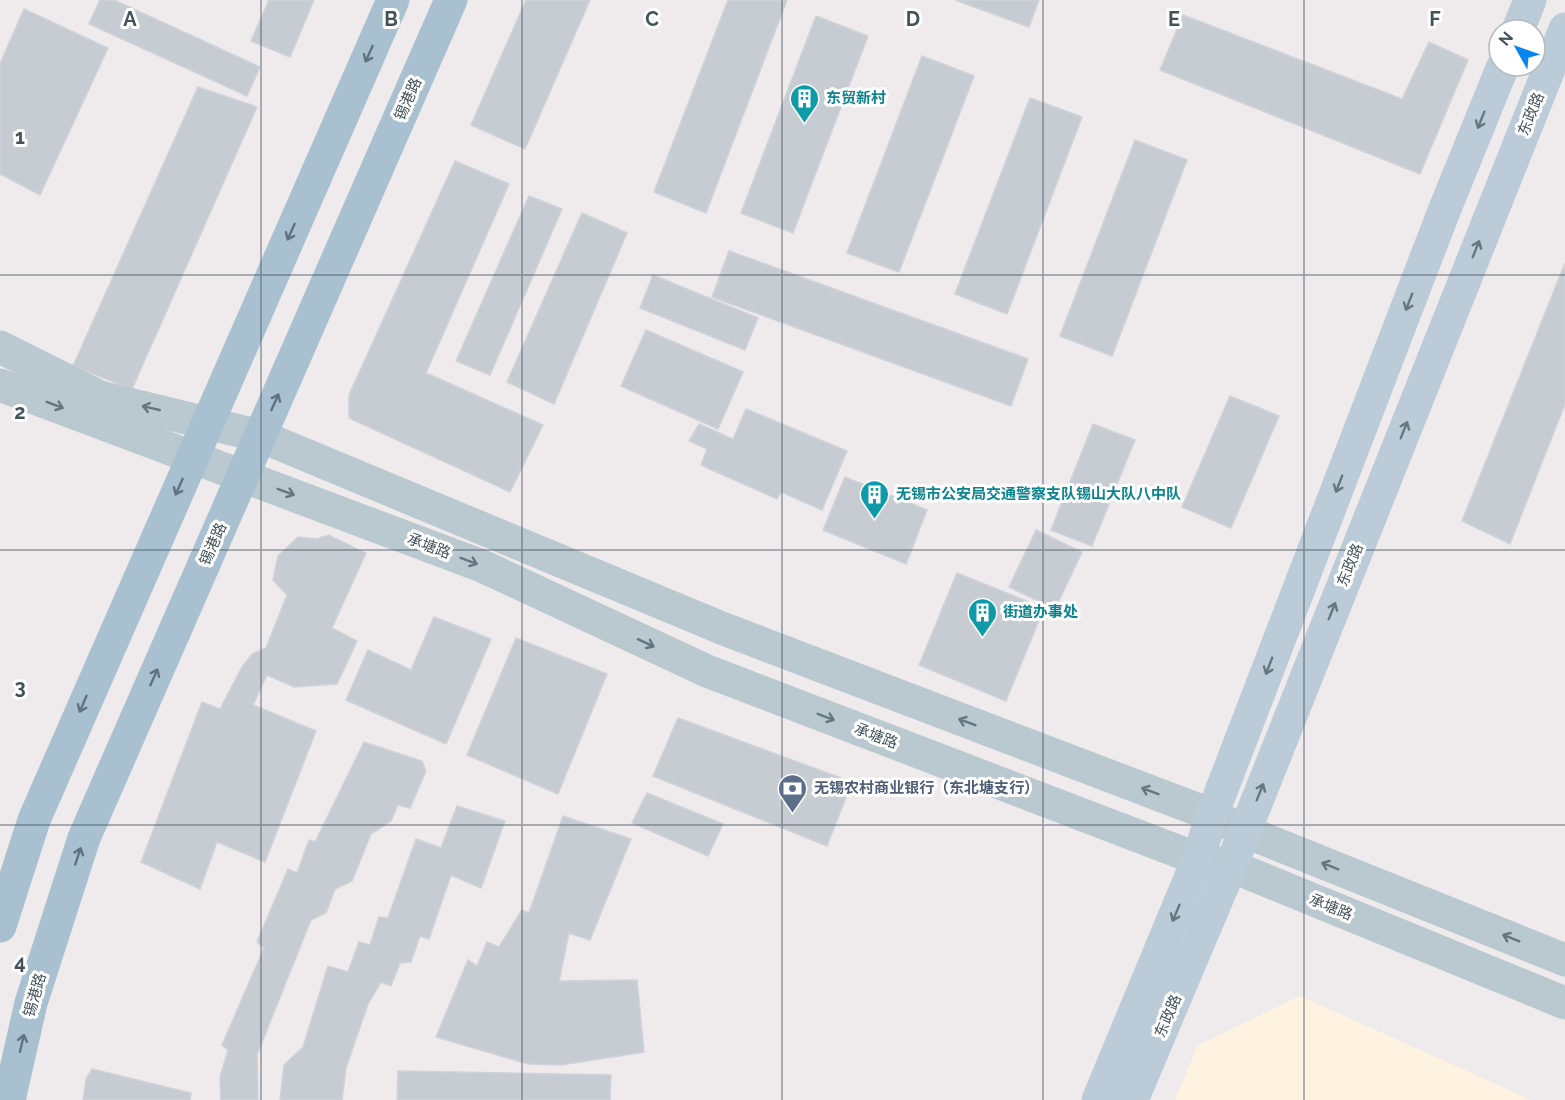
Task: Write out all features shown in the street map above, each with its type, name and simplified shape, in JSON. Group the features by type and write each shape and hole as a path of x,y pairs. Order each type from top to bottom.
{"main road":[{"path":"0,927 34,820 393,0"},
{"name":"锡港路","path":"9,1100 31,1003 84,838 452,0"},
{"path":"1523,18 1530,0"},
{"name":"东政路","path":"1132,1100 1231,866 1565,29"},
{"path":"1098,1100 1198,859 1212,815 1498,78"}],"street":[{"path":"0,347 100,397 208,421 260,436 724,629 1212,815 1244,831 1565,960"},
{"name":"承塘路","path":"0,385 482,566 707,671 1198,859 1231,866 1565,1003"}],"shaded area":[{"path":"1300,996 1531,1100 1175,1100 1198,1045"}],"building":[{"path":"100,0 114,0 260,67 247,96 89,24"},
{"path":"269,0 314,0 290,57 251,41"},
{"path":"526,0 590,0 525,149 471,125"},
{"path":"728,0 787,0 706,213 654,192"},
{"path":"955,0 1039,0 1029,27"},
{"path":"24,9 108,48 40,195 0,174 0,64"},
{"path":"1183,15 1402,99 1429,42 1468,60 1420,174 1160,70"},
{"name":"东贸新村","path":"816,16 868,36 793,233 741,213"},
{"path":"922,56 974,76 899,272 847,253"},
{"path":"198,87 257,107 132,389 73,366"},
{"path":"1030,98 1082,117 1007,314 955,294"},
{"path":"1135,140 1187,160 1112,356 1060,336"},
{"path":"455,161 509,184 426,373 543,425 510,492 349,418 349,395"},
{"path":"529,196 562,209 490,375 456,361"},
{"path":"582,213 627,233 554,404 507,382"},
{"path":"729,251 1028,359 1011,406 712,297"},
{"path":"1565,263 1565,404 1510,544 1462,521"},
{"path":"653,275 758,318 745,350 640,308"},
{"path":"646,330 743,372 718,429 621,386"},
{"path":"1230,396 1279,416 1231,528 1182,507"},
{"path":"746,409 847,451 822,510 781,492 777,499 701,465 707,449 689,441 699,424 733,439"},
{"path":"1093,424 1135,440 1092,546 1051,530"},
{"name":"无锡市公安局交通警察支队锡山大队八中队","path":"845,477 927,510 906,564 823,530"},
{"path":"1036,530 1082,552 1055,609 1009,587"},
{"path":"328,535 366,553 332,628 357,641 337,684 294,687 267,675 253,705 316,731 265,862 217,842 200,889 141,862 202,702 220,709 242,667 252,654 266,648 287,595 273,580 278,556 298,537 317,539"},
{"name":"街道办事处","path":"957,573 1044,608 1006,701 919,665"},
{"path":"434,617 491,639 446,744 346,700 368,650 411,670"},
{"path":"516,638 607,674 558,794 467,755"},
{"name":"无锡农村商业银行（东北塘支行）","path":"678,718 852,782 827,846 653,776"},
{"path":"364,742 422,761 426,771 410,808 398,805 391,821 371,834 352,881 335,889 326,913 311,920 257,1055 258,1100 221,1100 220,1077 228,1050 222,1045 264,948 257,942 288,869 297,873 309,840 315,842"},
{"path":"647,793 723,824 708,856 632,823"},
{"path":"457,806 505,821 481,888 451,875 429,939 420,936 411,962 400,963 391,986 381,982 368,1004 346,1068 342,1100 280,1100 284,1065 303,1047 328,966 348,972 359,942 370,945 379,917 388,918 416,839 441,848"},
{"path":"563,816 631,839 590,940 569,933 559,981 637,980 644,1052 561,1065 528,1064 436,1037 468,960 477,966 487,942 499,947 522,910 529,913"},
{"path":"92,1069 191,1093 190,1100 83,1100 86,1079"},
{"path":"398,1071 611,1075 610,1100 397,1100"}],"place":[{"name":"东贸新村","path":"805,124"},
{"name":"无锡市公安局交通警察支队锡山大队八中队","path":"875,520"},
{"name":"街道办事处","path":"982,638"},
{"name":"无锡农村商业银行（东北塘支行）","path":"793,814"}]}
